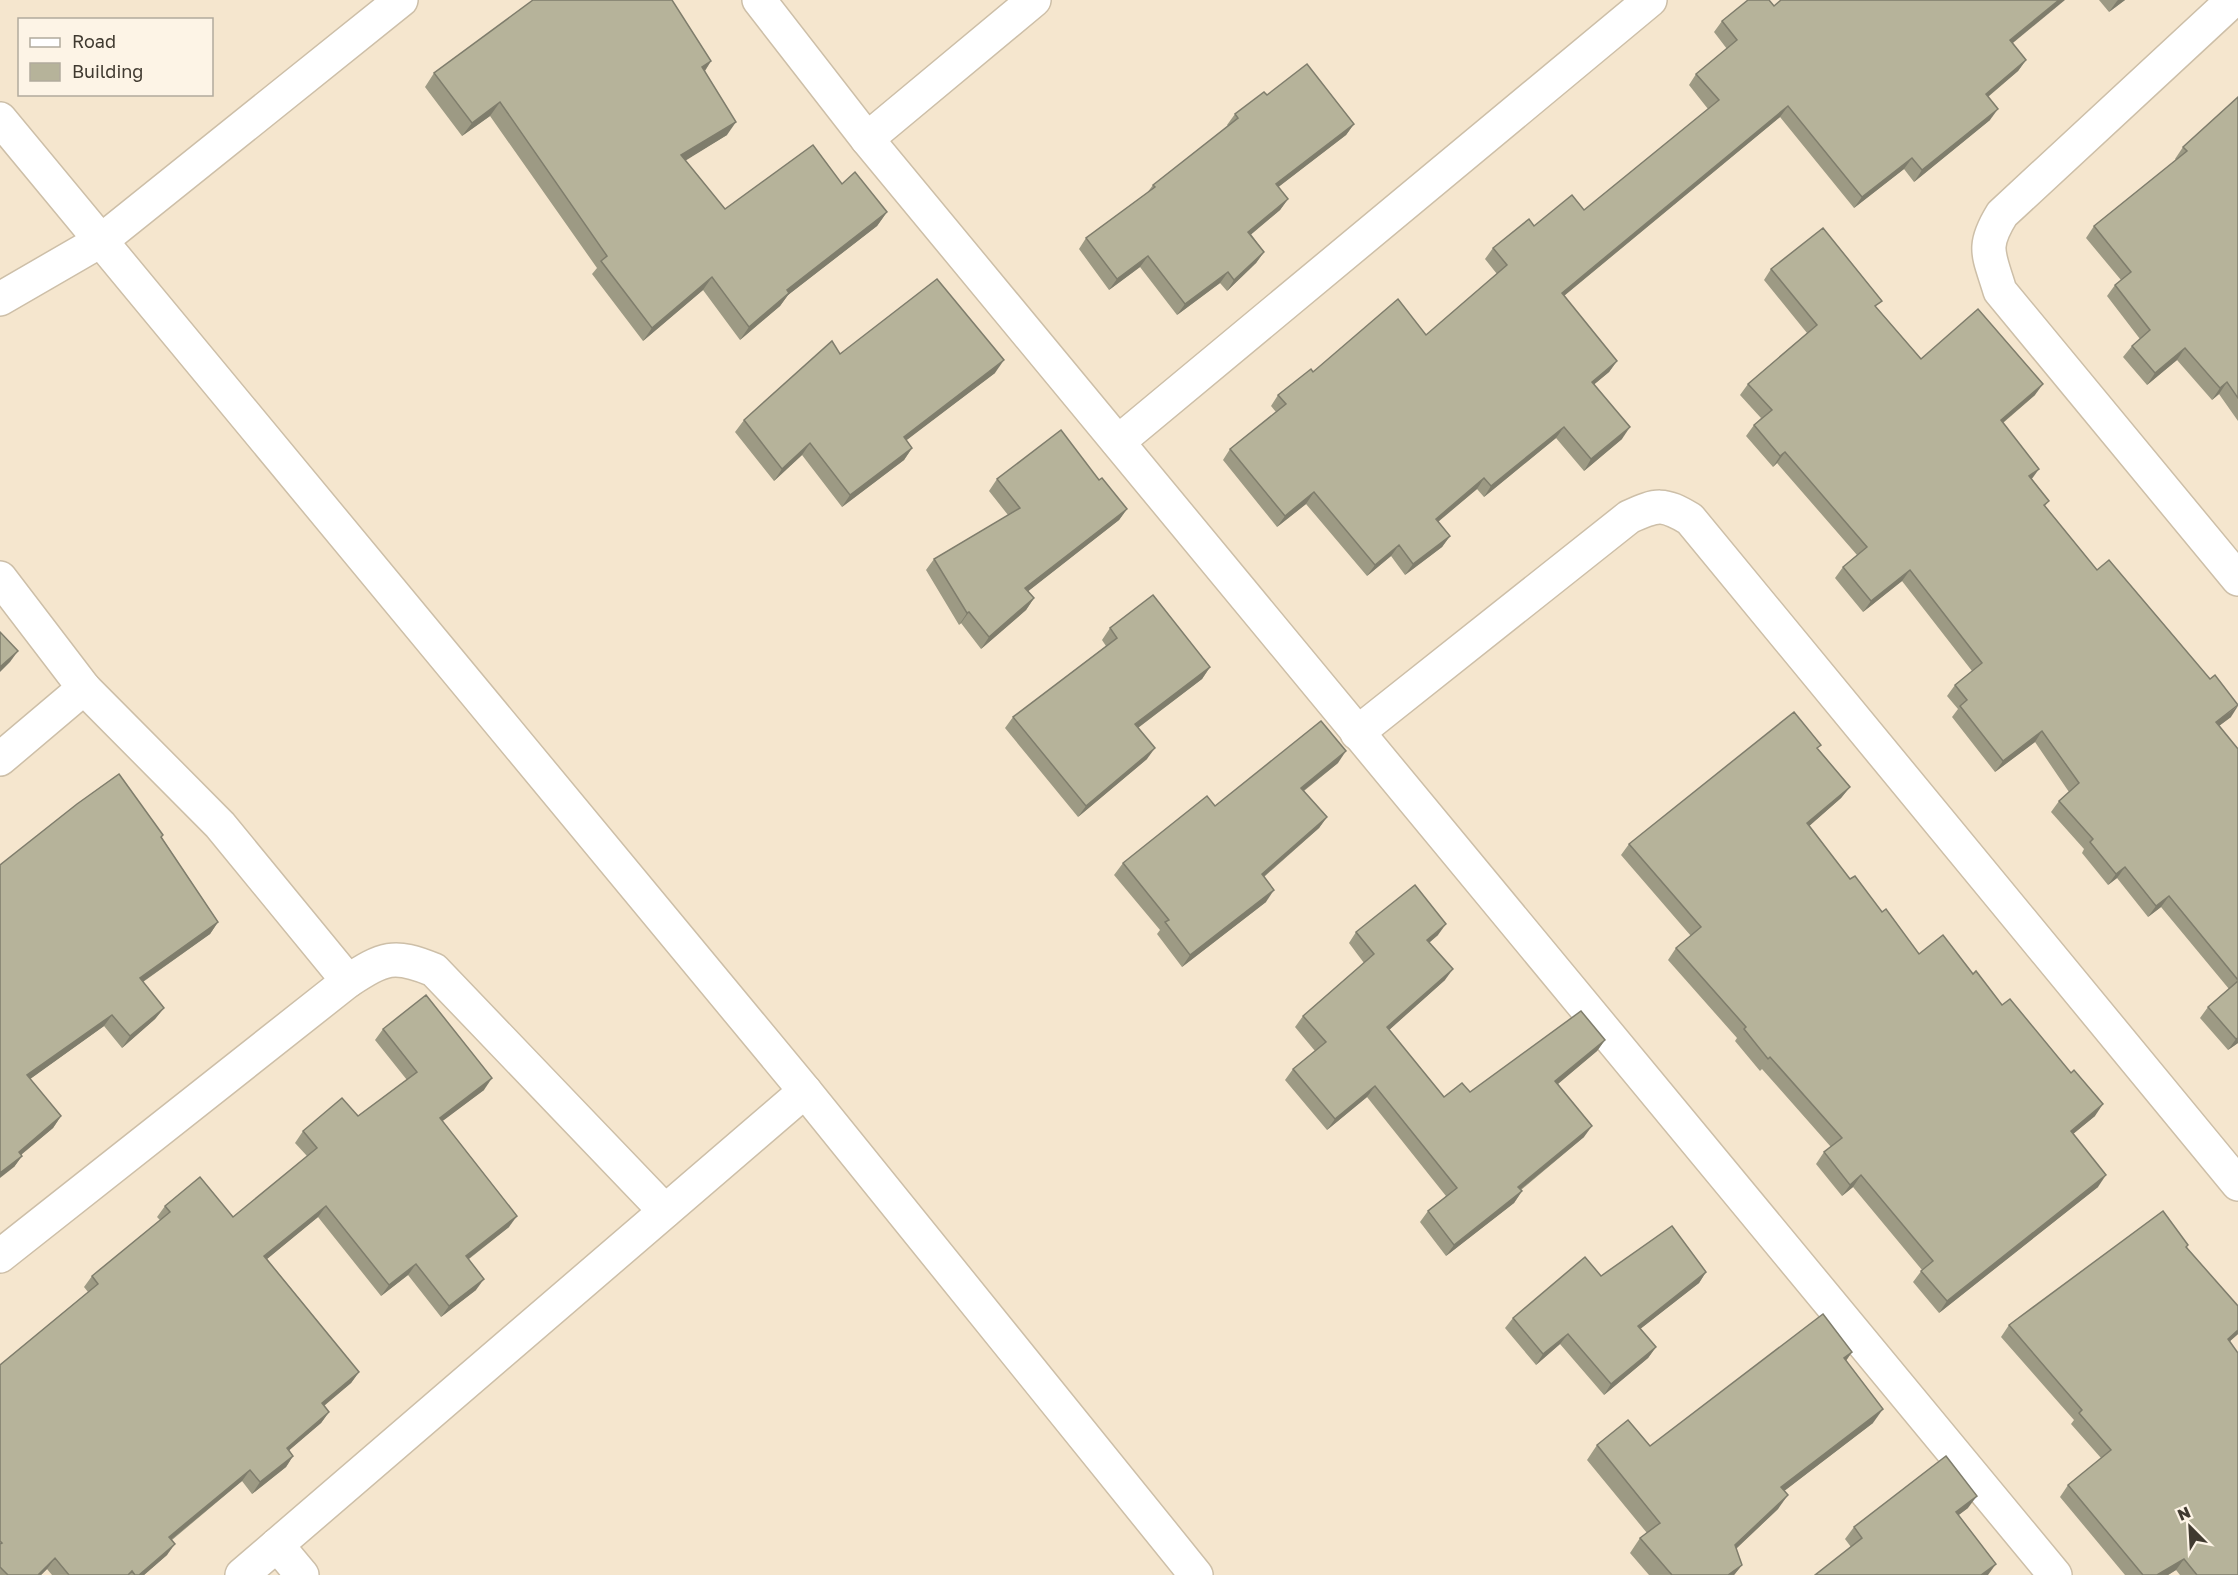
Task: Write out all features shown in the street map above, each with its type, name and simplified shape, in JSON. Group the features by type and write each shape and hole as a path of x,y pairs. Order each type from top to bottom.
{"street":[{"path":"0,299 102,240 401,0"},
{"path":"759,0 867,139 2055,1575"},
{"path":"867,139 1034,0"},
{"path":"1118,442 1650,0"},
{"path":"2233,0 2002,214 1989,236 1989,255 2000,291 2238,579"},
{"path":"0,119 805,1091 1196,1575"},
{"path":"1357,733 1629,517 1652,506 1669,506 1690,519 2238,1184"},
{"path":"0,578 84,688 220,825 348,981"},
{"path":"0,759 84,688"},
{"path":"0,1256 348,981 370,966 387,960 408,959 434,970 665,1211"},
{"path":"242,1575 805,1091"},
{"path":"277,1545 302,1575"}],"building":[{"path":"533,0 672,0 711,61 702,67 736,122 681,155 725,209 813,145 842,184 855,172 887,212 787,290 789,293 749,327 712,277 652,328 601,261 607,256 500,102 472,123 434,73"},
{"path":"1748,0 1769,0 1774,6 1781,0 2059,0 2010,40 2026,60 1986,94 1998,109 1922,170 1912,158 1862,197 1788,106 1562,293 1617,361 1592,382 1630,427 1591,459 1564,427 1491,486 1484,478 1436,519 1450,536 1413,564 1399,545 1375,565 1314,492 1285,516 1230,449 1286,404 1278,395 1311,369 1313,372 1398,299 1426,335 1507,265 1493,248 1529,219 1534,226 1572,195 1584,210 1719,100 1696,74 1737,40 1722,21"},
{"path":"1307,64 1354,124 1276,184 1288,199 1248,232 1264,252 1234,280 1228,272 1185,304 1148,256 1117,279 1086,238 1155,187 1153,185 1238,118 1235,114 1264,92 1267,95"},
{"path":"2238,97 2238,398 2227,382 2220,388 2185,348 2155,373 2132,346 2150,330 2115,285 2131,272 2094,226 2187,151 2183,147"},
{"path":"1823,228 1882,301 1875,306 1921,359 1978,309 2043,384 2001,420 2039,469 2029,476 2049,501 2044,505 2097,570 2109,560 2210,679 2215,675 2238,705 2216,722 2238,749 2238,980 2169,896 2156,906 2125,867 2116,874 2090,842 2093,839 2059,801 2079,783 2042,731 2003,761 1960,706 1967,700 1955,685 1982,663 1910,570 1871,601 1843,567 1867,547 1785,452 1780,456 1754,425 1772,410 1748,384 1817,325 1771,269"},
{"path":"937,279 1004,360 904,437 912,448 850,495 810,443 782,469 744,420 832,341 840,354"},
{"path":"1061,430 1099,480 1102,478 1127,509 1025,588 1034,598 989,637 969,612 967,613 934,559 1020,508 997,479"},
{"path":"1153,595 1210,667 1135,724 1155,748 1086,806 1013,717 1117,638 1110,628"},
{"path":"0,632 18,651 0,667"},
{"path":"1794,712 1821,745 1817,748 1850,787 1807,823 1850,879 1855,876 1882,912 1886,909 1919,954 1943,935 1973,974 1976,971 2002,1005 2010,999 2071,1073 2074,1070 2103,1104 2071,1131 2106,1175 1947,1301 1921,1271 1933,1261 1861,1175 1850,1185 1824,1152 1842,1138 1770,1057 1768,1059 1744,1029 1746,1027 1676,948 1701,927 1629,844"},
{"path":"1321,721 1346,751 1301,788 1327,817 1262,874 1274,890 1190,955 1165,922 1169,920 1123,863 1207,796 1215,806"},
{"path":"119,774 163,835 161,837 218,922 140,978 164,1008 130,1036 112,1015 27,1075 61,1116 19,1152 22,1156 0,1173 0,865"},
{"path":"1415,885 1446,924 1427,940 1453,969 1387,1027 1444,1097 1462,1083 1470,1092 1581,1011 1605,1040 1555,1081 1592,1126 1518,1187 1522,1191 1454,1245 1428,1211 1457,1188 1375,1086 1335,1119 1293,1069 1326,1042 1303,1016 1374,954 1356,932"},
{"path":"2238,981 2238,1038 2236,1039 2208,1007"},
{"path":"426,995 492,1078 440,1118 517,1216 466,1256 484,1279 449,1306 416,1264 389,1285 326,1206 264,1256 359,1372 322,1403 329,1412 287,1448 293,1456 260,1482 250,1470 169,1537 175,1544 139,1575 135,1575 132,1571 128,1575 69,1575 55,1558 38,1575 8,1575 0,1567 0,1544 2,1543 0,1541 0,1365 98,1284 92,1276 170,1212 165,1206 200,1177 233,1217 317,1148 303,1131 342,1098 358,1116 417,1072 383,1029"},
{"path":"2163,1211 2188,1245 2186,1247 2238,1306 2238,1330 2228,1339 2238,1353 2238,1575 2197,1575 2184,1559 2157,1575 2143,1575 2068,1485 2111,1450 2079,1413 2082,1410 2009,1325"},
{"path":"1672,1226 1706,1272 1638,1326 1656,1347 1611,1384 1568,1334 1543,1354 1513,1318 1585,1257 1601,1276"},
{"path":"1823,1314 1852,1352 1844,1358 1883,1409 1781,1487 1788,1495 1735,1545 1742,1565 1728,1575 1672,1575 1640,1538 1660,1523 1597,1445 1628,1420 1650,1446"},
{"path":"1946,1456 1977,1496 1956,1512 1996,1564 1981,1575 1815,1575 1862,1538 1854,1527"}]}
